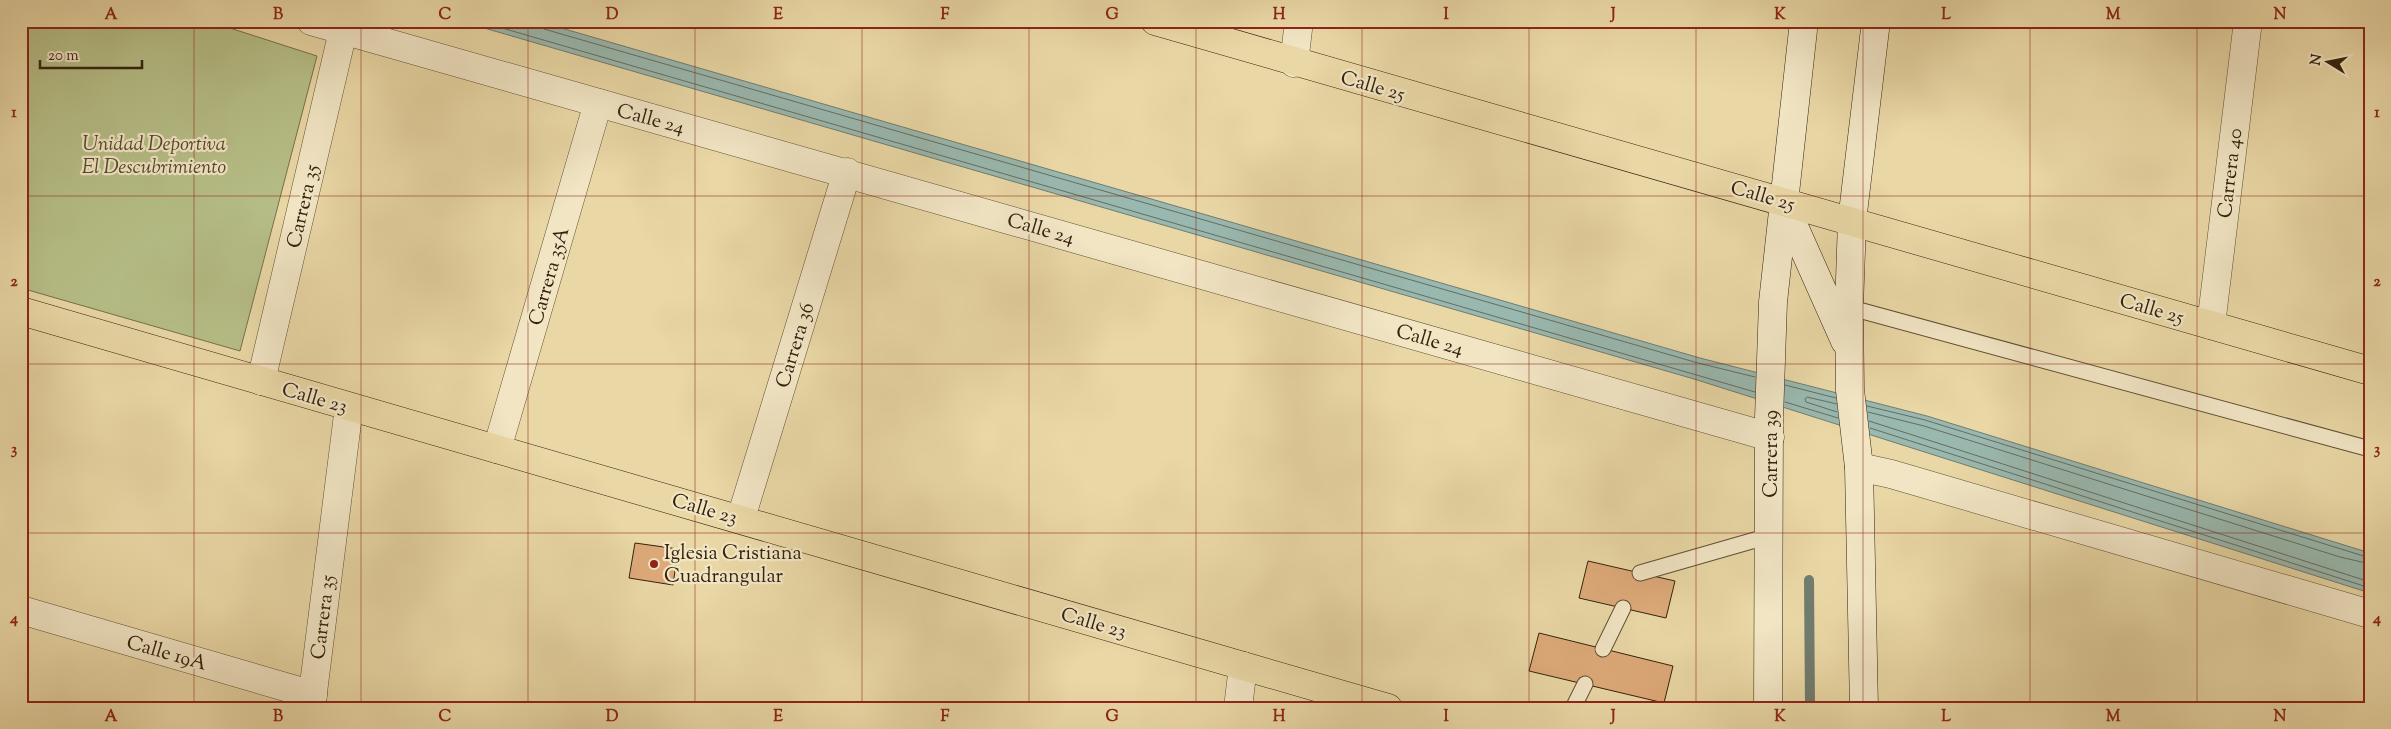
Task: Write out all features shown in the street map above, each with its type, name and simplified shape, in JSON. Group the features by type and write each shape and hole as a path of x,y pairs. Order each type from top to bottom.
{"main road":[{"name":"Calle 25","path":"1155,21 1294,63 1852,221 2370,371"},
{"name":"Calle 23","path":"21,311 261,382 741,518 1388,708"}],"street":[{"name":"Calle 24","path":"311,21 598,104 1770,427"},
{"path":"1294,63 1299,21"},
{"name":"Carrera 39","path":"1768,708 1770,365 1773,302 1782,201 1804,21"},
{"path":"1837,302 1852,221 1876,21"},
{"name":"Carrera 40","path":"2211,325 2248,21"},
{"name":"Carrera 35","path":"261,382 344,31"},
{"name":"Carrera 35A","path":"497,449 598,104"},
{"name":"Carrera 36","path":"741,518 847,172"},
{"path":"1782,201 1837,302 1849,348 1850,390 1858,467 1864,708"},
{"name":"Carrera 35","path":"312,701 349,407"},
{"path":"1858,467 1891,474 2370,614"},
{"name":"Calle 19A","path":"21,610 312,701"},
{"path":"1238,708 1243,666"}],"lane":[{"path":"1837,302 2370,449"},
{"path":"1640,573 1769,536"},
{"path":"1603,649 1623,608"},
{"path":"1573,708 1585,684"}],"green space":[{"name":"Unidad Deportiva El Descubrimiento","path":"21,21 208,21 317,56 240,351 21,288"}],"water":[{"path":"460,21 537,21 1700,358 1927,416 2370,553 2370,593 1694,379"}],"building":[{"name":"Iglesia Cristiana Cuadrangular","path":"635,543 678,549 673,585 629,578"},
{"path":"1588,561 1675,581 1666,618 1579,598"},
{"path":"1539,633 1673,666 1664,703 1529,671"}],"waterway":[{"path":"1809,580 1810,708"}],"place":[{"name":"Iglesia Cristiana Cuadrangular","path":"654,564"}]}
